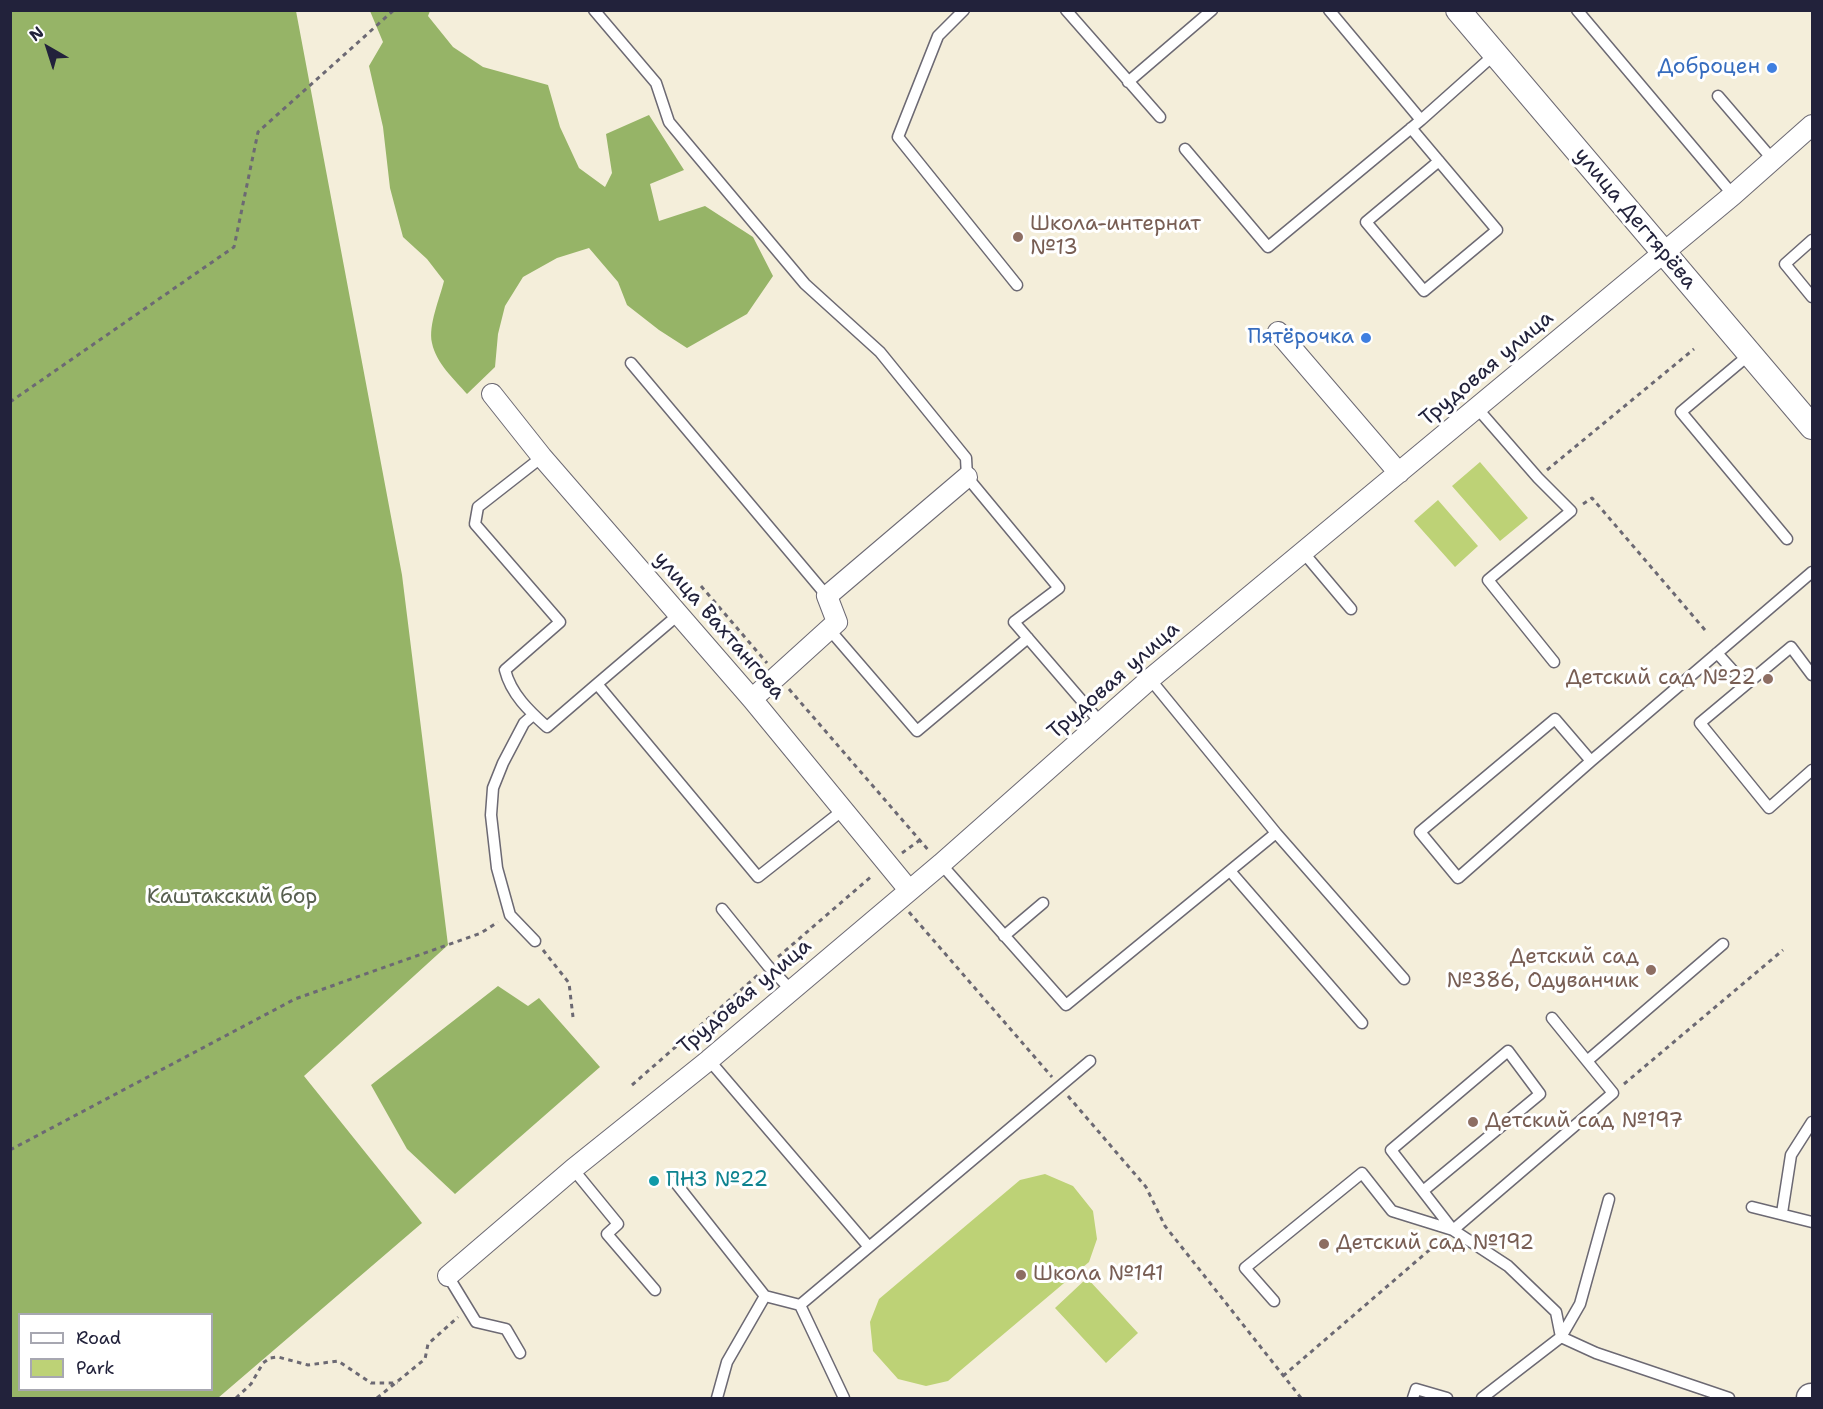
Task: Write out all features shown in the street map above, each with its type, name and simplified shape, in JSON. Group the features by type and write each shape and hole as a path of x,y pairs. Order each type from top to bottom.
{"street":[{"name":"улица Дегтярёва","path":"1458,10 1812,427"},
{"name":"Трудовая улица","path":"448,1275 573,1168 709,1060 941,864 1150,679 1664,253 1812,125"},
{"path":"1278,332 1399,473"},
{"name":"улица Вахтангова","path":"492,394 542,457 752,699 843,810 903,895"},
{"path":"752,699 837,622 827,596 967,477"}],"lane":[{"path":"594,10 656,83 669,122 805,284 880,352 966,458 967,477 1059,588 1014,622 1101,723"},
{"path":"964,10 938,36 898,137 1017,285"},
{"path":"1066,10 1160,117"},
{"path":"1128,82 1212,10"},
{"path":"1329,10 1421,120"},
{"path":"1577,10 1733,195"},
{"path":"1185,149 1268,247 1421,120 1495,54"},
{"path":"1718,96 1773,160"},
{"path":"1411,128 1439,161 1497,230 1424,291 1366,222 1439,161"},
{"path":"1812,240 1785,264 1812,297"},
{"path":"1750,354 1681,412 1787,538"},
{"path":"631,363 827,596"},
{"path":"1477,408 1571,511 1488,580 1554,662"},
{"path":"542,457 478,507 475,524 560,622 505,670 509,686 533,715 547,727 678,615"},
{"path":"1303,552 1351,609"},
{"path":"1592,761 1555,718 1420,832 1458,878 1812,572"},
{"path":"830,629 917,731 1028,638"},
{"path":"1812,675 1791,647 1700,723 1769,808 1812,770"},
{"path":"1717,653 1745,684"},
{"path":"1150,679 1276,833 1404,979"},
{"path":"597,684 758,877 843,810"},
{"path":"533,715 524,723 503,763 493,788 491,815 497,868 510,915 535,941"},
{"path":"941,864 1066,1005 1276,833"},
{"path":"1230,871 1362,1023"},
{"path":"1004,936 1043,903"},
{"path":"722,909 768,966 791,990"},
{"path":"1587,1061 1724,944"},
{"path":"1453,1230 1613,1093 1552,1018"},
{"path":"1423,1191 1540,1094 1508,1051 1391,1150 1453,1230"},
{"path":"709,1060 869,1247"},
{"path":"800,1305 1090,1061"},
{"path":"1782,1213 1791,1155 1812,1122"},
{"path":"573,1168 618,1224 606,1234 655,1290"},
{"path":"1274,1301 1245,1268 1362,1173 1392,1211 1453,1230 1508,1266 1556,1312 1561,1337"},
{"path":"675,1182 765,1296 800,1305"},
{"path":"1482,1398 1561,1337 1580,1304 1609,1199"},
{"path":"1752,1207 1812,1222"},
{"path":"448,1275 476,1322 506,1329 520,1353"},
{"path":"717,1398 727,1362 765,1296"},
{"path":"800,1305 844,1398"},
{"path":"1561,1337 1596,1353 1729,1398"},
{"path":"1413,1398 1416,1389 1447,1398"}],"path":[{"path":"10,402 234,247 258,132 394,10"},
{"path":"1538,477 1694,349"},
{"path":"1571,511 1592,498 1705,630"},
{"path":"701,586 941,864"},
{"path":"903,895 1060,1087 1146,1187 1166,1226 1301,1398"},
{"path":"10,1150 295,999 482,933 510,915"},
{"path":"535,941 569,983 573,1017"},
{"path":"1613,1093 1784,951"},
{"path":"1283,1376 1453,1230"},
{"path":"377,1398 425,1359 428,1344 468,1308"},
{"path":"236,1398 251,1384 263,1363 270,1358 278,1357 308,1365 338,1361 370,1383 398,1383"}],"green space":[{"name":"Каштакский бор","path":"10,11 296,11 402,575 448,945 304,1076 422,1223 218,1398 11,1398"},
{"path":"370,11 430,11 428,16 453,47 483,67 548,85 560,127 579,168 605,187 612,173 606,134 649,115 684,170 650,184 659,221 705,206 753,237 773,276 747,314 687,348 627,305 618,282 589,248 557,258 523,277 505,306 498,334 495,367 467,394 441,364 432,343 433,320 444,281 427,259 403,237 390,188 383,127 369,66 383,42"},
{"path":"1480,462 1528,518 1500,541 1452,486"},
{"path":"1438,500 1478,546 1455,567 1414,521"},
{"path":"498,986 528,1006 539,998 600,1067 455,1194 407,1149 371,1085"},
{"path":"1045,1174 1073,1186 1093,1211 1097,1239 1089,1262 948,1381 926,1386 898,1379 873,1351 870,1322 879,1299 1020,1180"},
{"path":"1087,1278 1138,1333 1106,1363 1055,1308"}],"place":[{"name":"Доброцен","path":"1772,68"},
{"name":"Школа-интернат №13","path":"1018,237"},
{"name":"Пятёрочка","path":"1366,338"},
{"name":"Детский сад №22","path":"1768,679"},
{"name":"Детский сад №386, Одуванчик","path":"1651,970"},
{"name":"Детский сад №197","path":"1473,1122"},
{"name":"ПНЗ №22","path":"654,1181"},
{"name":"Детский сад №192","path":"1324,1244"},
{"name":"Школа №141","path":"1021,1275"}]}
